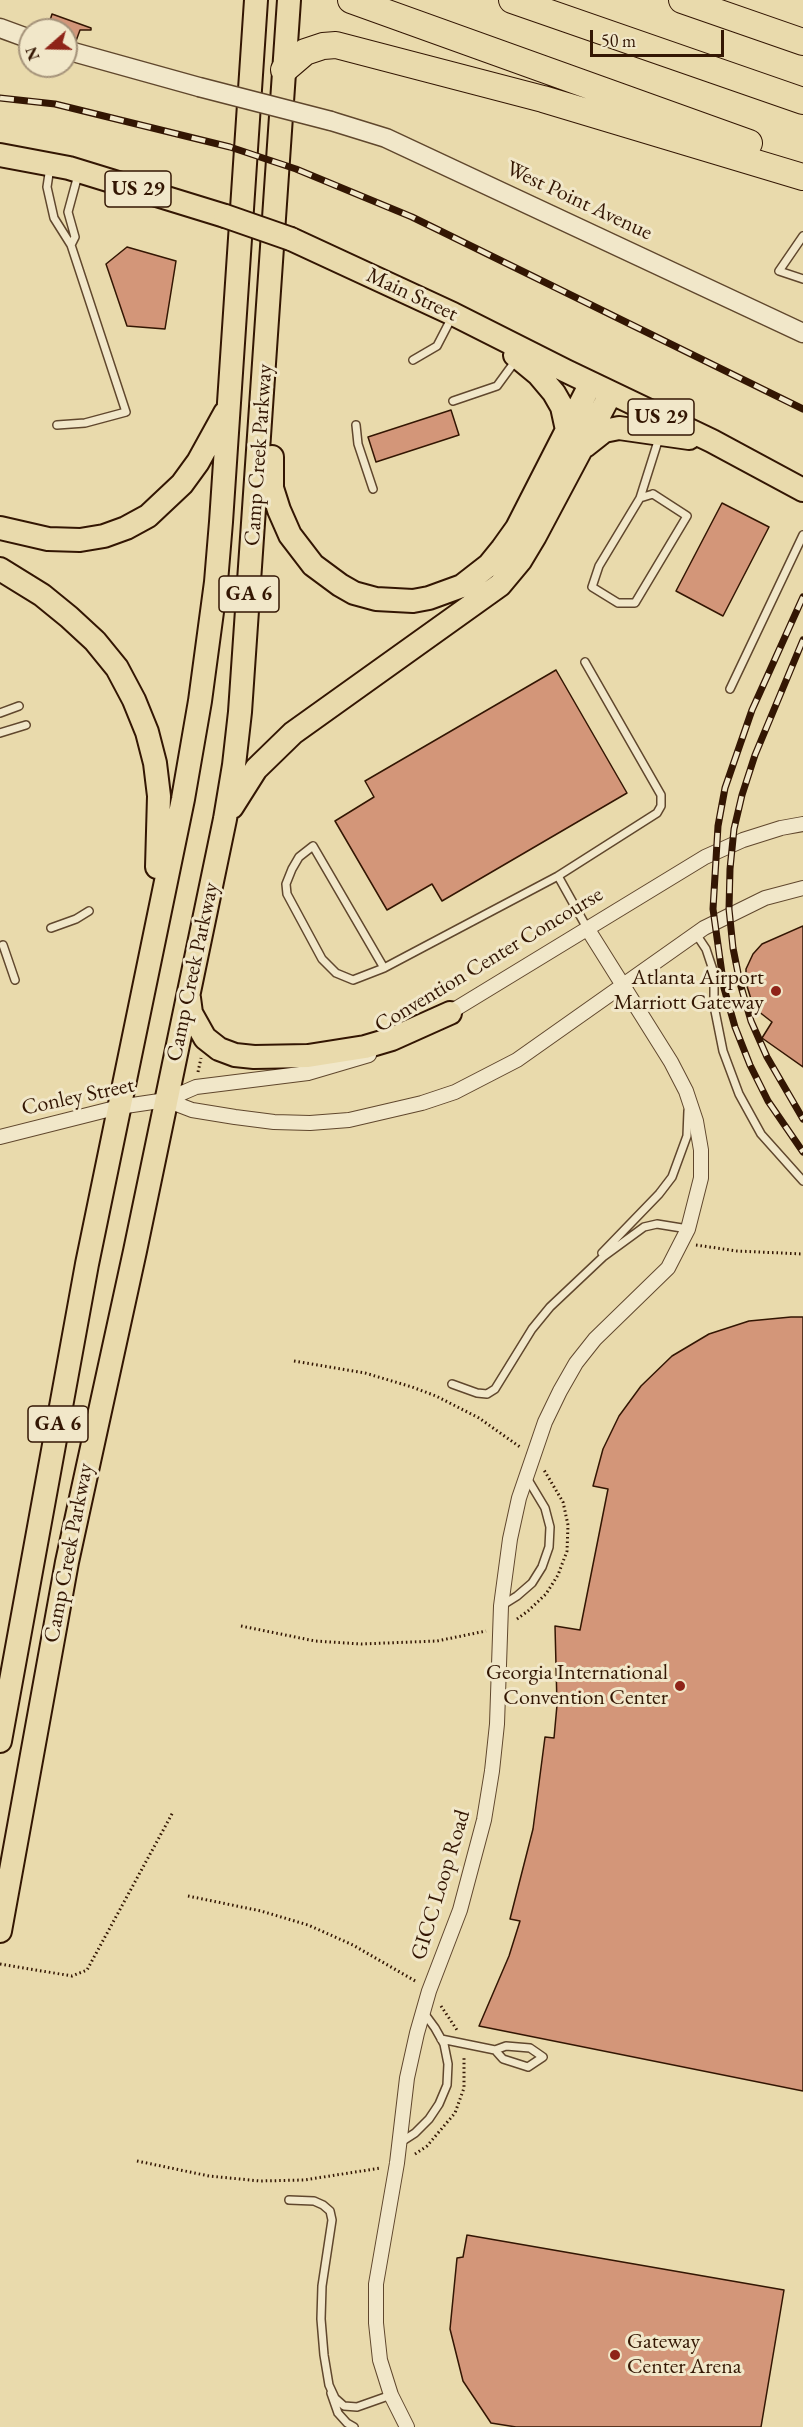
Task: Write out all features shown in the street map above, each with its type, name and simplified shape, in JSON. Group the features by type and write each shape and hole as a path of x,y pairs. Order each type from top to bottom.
{"highway":[{"path":"351,0 803,163"},
{"path":"512,0 803,101"},
{"path":"682,0 803,42"},
{"path":"284,70 305,52 323,45 336,45 543,99 803,177"}],"main road":[{"name":"Camp Creek Parkway","path":"0,1741 83,1285 191,758 207,650 216,582 256,0"},
{"name":"Camp Creek Parkway","path":"0,1931 67,1562 225,819 240,712 289,0"},
{"name":"Main Street","path":"0,155 79,171 291,239 453,314 712,441 803,490"},
{"path":"481,328 518,357 555,393 562,407 567,430"},
{"path":"265,369 271,405 272,488 290,535 313,565 327,577 354,593 376,599 413,601 446,593 462,586 489,565 517,528 567,430 601,388"},
{"path":"225,819 256,769 293,733 500,585 520,561 535,536 578,452 601,388"},
{"path":"0,528 48,539 80,540 104,536 126,528 148,516 182,484 198,462 229,406"},
{"path":"578,452 604,431 619,428 712,441"},
{"path":"0,570 42,596 95,641 117,668 134,700 147,732 159,796 159,837 151,954"},
{"path":"188,994 191,1013 205,1038 219,1049 236,1055 254,1057 308,1056 365,1047 411,1032 450,1013"}],"street":[{"path":"0,28 18,35"},
{"name":"West Point Avenue","path":"78,53 331,121 386,138 803,333"},
{"name":"Convention Center Concourse","path":"166,1100 195,1088 298,1075 337,1066 395,1043 450,1013 705,857 743,840 781,828 803,824"},
{"path":"166,1100 192,1110 274,1122 340,1120 386,1113 454,1092 517,1060 696,934 735,911 765,898 803,888"},
{"name":"GICC Loop Road","path":"407,2427 391,2395 380,2360 376,2323 376,2284 397,2163 407,2078 429,1991 460,1910 484,1820 492,1771 499,1627 510,1539 525,1476 560,1391 576,1363 596,1339 668,1268 688,1229 701,1178 701,1150 696,1121 686,1091 671,1062 587,928"},
{"name":"Conley Street","path":"0,1137 119,1107 166,1100"}],"lane":[{"path":"51,164 47,187 54,218 71,245 126,412 85,423 57,425"},
{"path":"71,245 75,237 68,212 79,171"},
{"path":"803,236 779,271 803,279"},
{"path":"413,360 437,346 453,314"},
{"path":"453,401 497,386 518,357"},
{"path":"357,425 358,444 373,489"},
{"path":"640,498 653,494 687,516 635,603 618,603 592,587 599,566 640,498 660,434"},
{"path":"730,689 803,535"},
{"path":"384,968 313,846 299,857 292,869 286,884 286,894 322,958 336,974 353,980 384,968 558,876 657,813 661,806 661,795 585,662"},
{"path":"0,713 20,706"},
{"path":"0,733 26,725"},
{"path":"558,876 587,928"},
{"path":"51,928 76,919 89,911"},
{"path":"696,934 706,949 714,973 714,1005 723,1051 739,1094 761,1134 803,1181"},
{"path":"3,945 15,980"},
{"path":"452,1384 477,1394 487,1394 495,1389 532,1329 659,1194 672,1177 687,1136 689,1115 686,1091"},
{"path":"574,1282 644,1227 657,1224 688,1229"},
{"path":"501,1606 517,1596 532,1582 542,1567 549,1547 550,1527 545,1508 525,1476"},
{"path":"399,2144 429,2119 447,2085 448,2064 441,2039 423,2012"},
{"path":"441,2039 495,2050 506,2046 530,2049 543,2057 528,2067 503,2059 495,2050"},
{"path":"289,2200 314,2201 330,2211 332,2220 322,2286 321,2319 332,2400 338,2414 354,2427"},
{"path":"329,2385 335,2398 344,2406 357,2407 391,2395"}],"path":[{"path":"198,1073 201,1056"},
{"path":"682,1243 737,1251 803,1254"},
{"path":"241,1626 315,1641 379,1644 460,1638 499,1627 528,1611 546,1594 558,1575 567,1551 568,1525 563,1502 552,1481 532,1457 506,1436 479,1418 436,1396 365,1373 294,1361"},
{"path":"0,1964 72,1976 87,1970 173,1812"},
{"path":"137,2161 209,2176 260,2181 364,2172 397,2163 427,2146 455,2112 465,2088 466,2063 462,2043 449,2018 429,1991 397,1969 331,1934 273,1914 188,1896"}],"building":[{"path":"52,14 63,18 51,18"},
{"path":"78,23 91,28 91,30 80,30 78,36"},
{"path":"127,247 176,261 165,329 127,326 106,264"},
{"path":"451,410 459,435 376,462 368,437"},
{"path":"722,503 769,527 723,616 676,591"},
{"path":"556,670 627,793 442,901 432,884 387,910 335,821 374,797 365,781"},
{"name":"Atlanta Airport Marriott Gateway","path":"803,926 803,1067 762,1038 772,1022 758,1011 751,999 746,983 746,969 753,954 762,944"},
{"name":"Georgia International Convention Center","path":"803,1317 803,2091 479,2026 509,1956 520,1921 510,1919 533,1829 545,1737 554,1738 557,1705 555,1626 580,1630 608,1489 593,1486 603,1449 619,1416 641,1386 672,1356 709,1334 749,1321"},
{"name":"Gateway Center Arena","path":"467,2235 784,2290 761,2427 516,2427 491,2423 463,2381 450,2329 457,2258 463,2257"}],"railway":[{"path":"0,98 55,104 230,147 296,169 412,217 803,409"},
{"path":"803,597 752,710 725,788 718,826 713,909 724,988 735,1027 768,1101 803,1152"},
{"path":"803,640 755,755 742,795 734,829 729,909 733,948 751,1021 767,1057 803,1119"}],"place":[{"name":"Atlanta Airport Marriott Gateway","path":"776,991"},
{"name":"Georgia International Convention Center","path":"680,1686"},
{"name":"Gateway Center Arena","path":"615,2355"}]}
